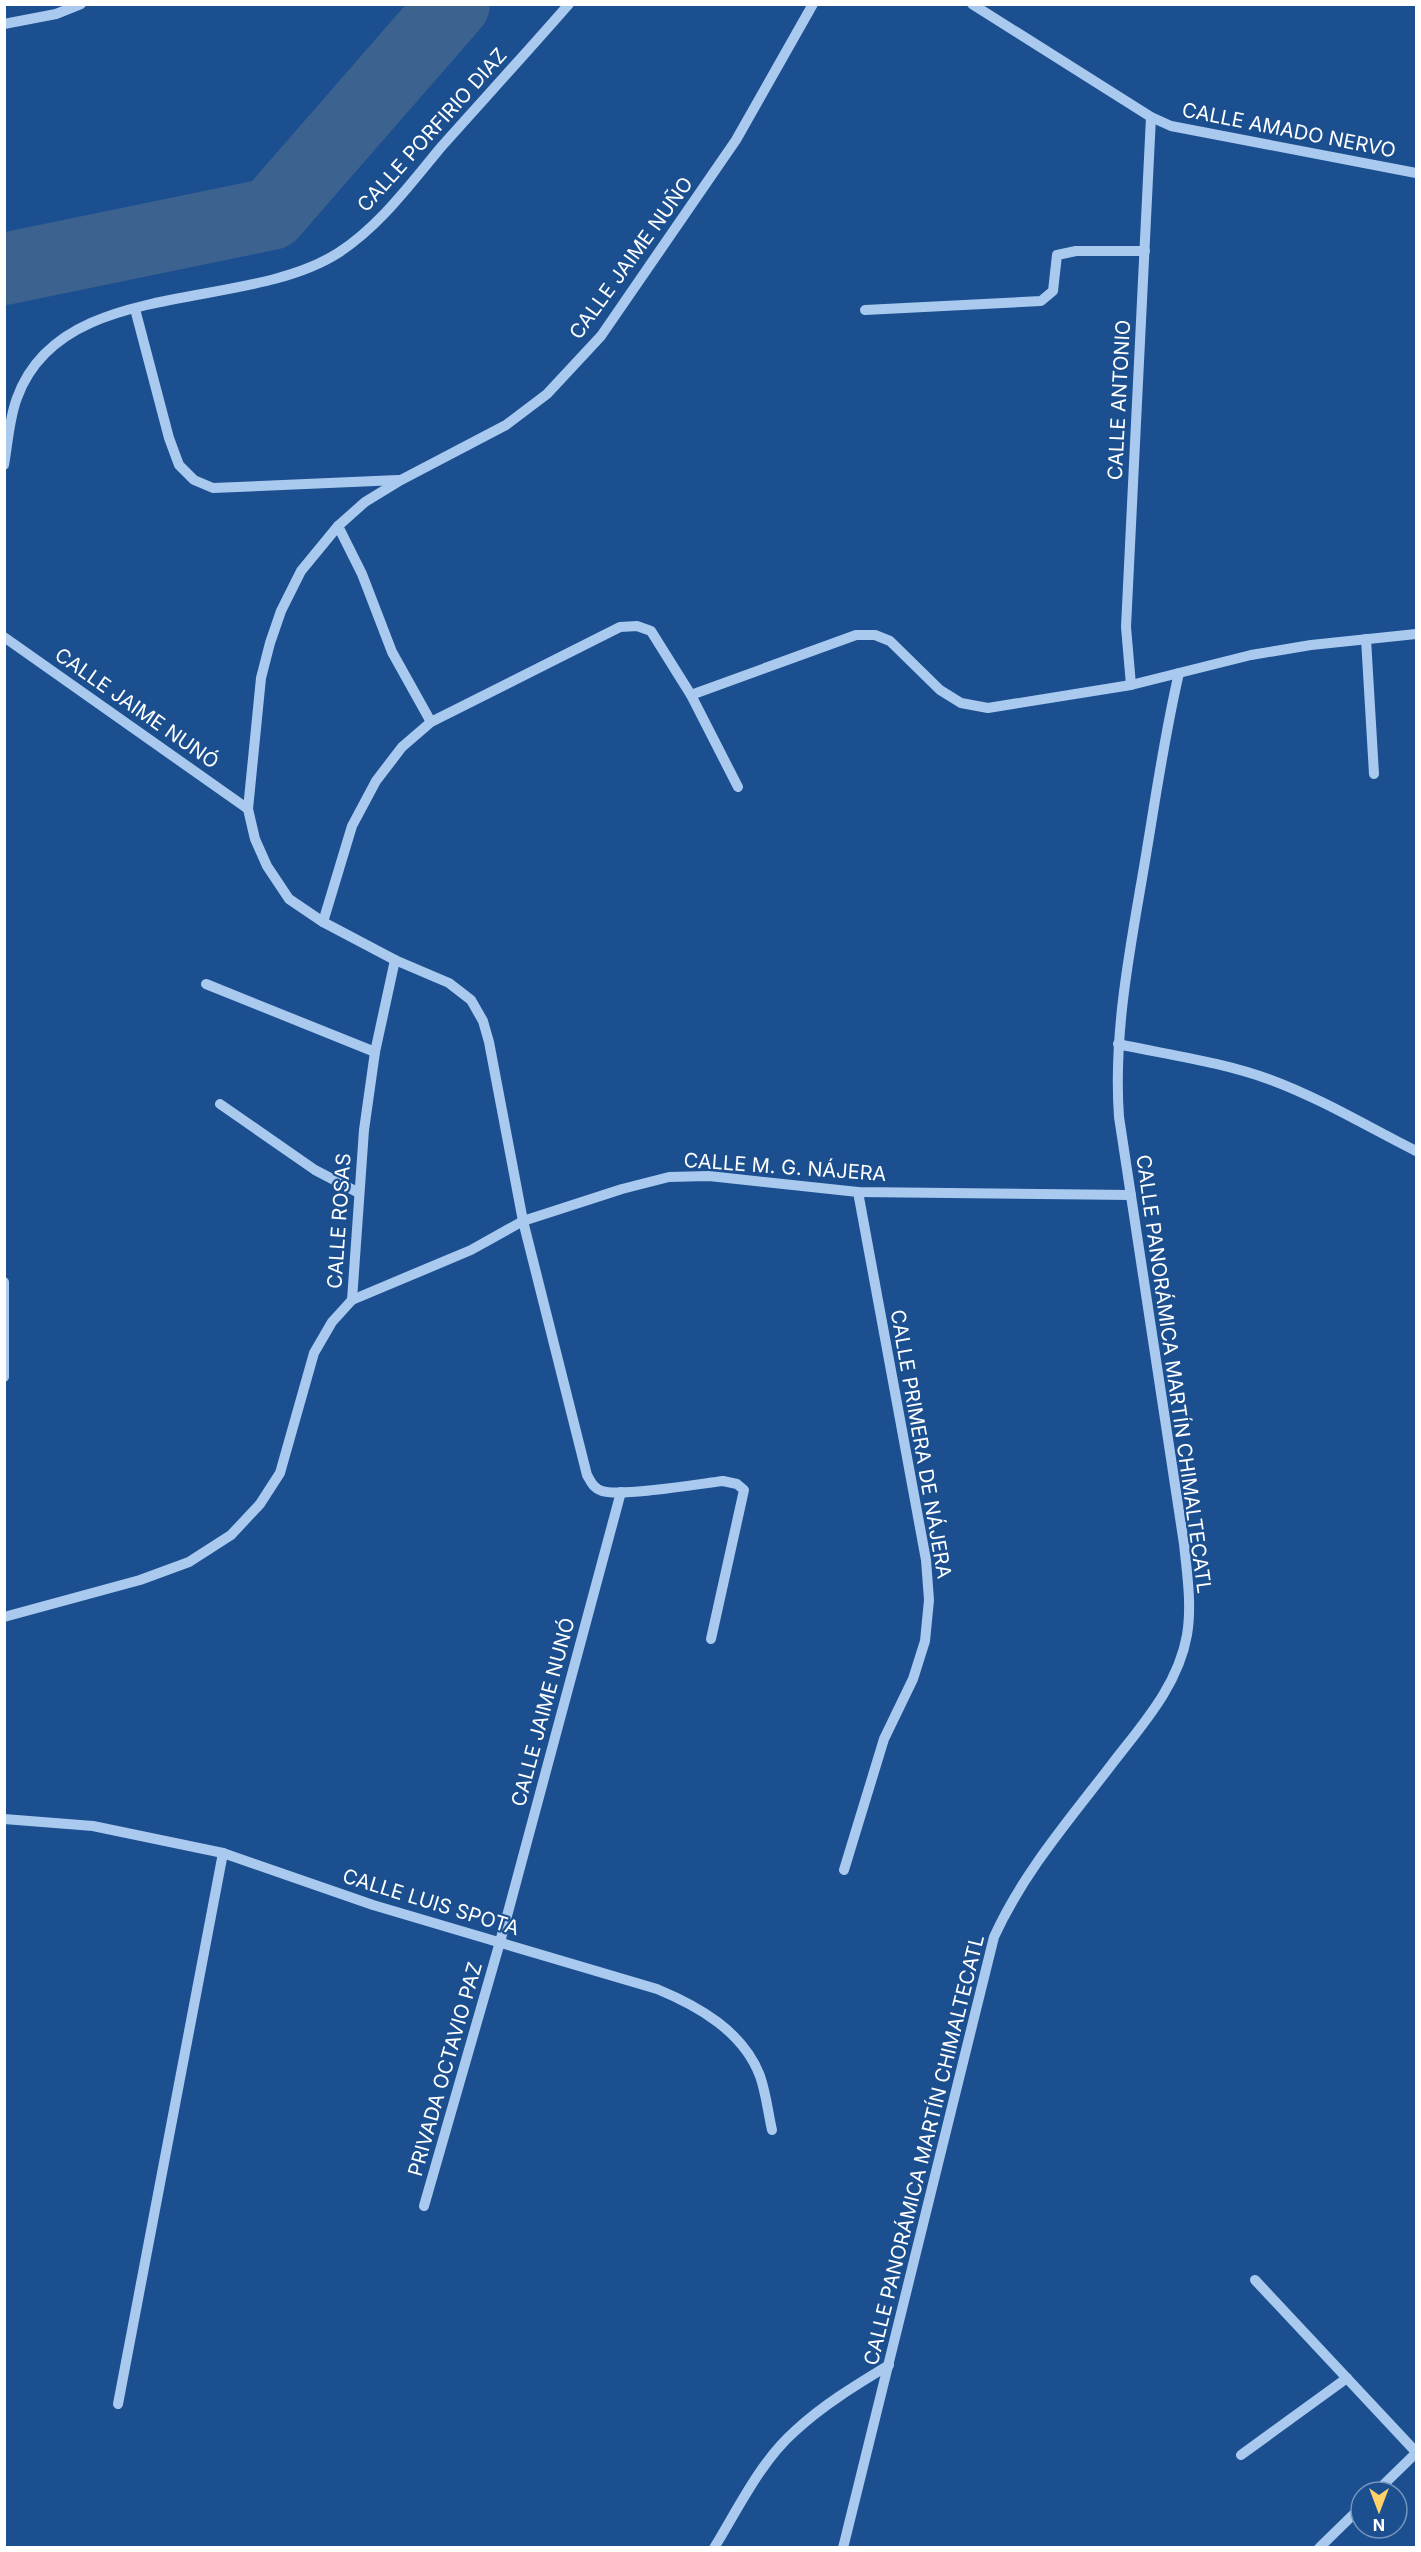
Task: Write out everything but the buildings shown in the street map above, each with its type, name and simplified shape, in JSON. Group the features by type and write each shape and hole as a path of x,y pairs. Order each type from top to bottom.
{"street":[{"path":"4,24 56,14 81,4"},
{"name":"CALLE PORFIRIO DIAZ","path":"4,465 17,398 37,363 59,340 83,324 135,309 259,284 338,253 380,218 569,4"},
{"name":"CALLE JAIME NUÑO","path":"711,1639 744,1490 737,1484 723,1481 621,1492 603,1492 593,1486 587,1475 523,1221 483,1021 471,1000 449,983 395,960 323,922 289,898 267,866 255,839 248,809 261,678 281,612 301,571 339,526 365,502 400,480 506,425 546,394 601,336 736,140 813,4"},
{"name":"CALLE AMADO NERVO","path":"972,4 1151,117 1171,126 1416,173"},
{"name":"CALLE ANTONIO","path":"1131,685 1126,627 1151,117"},
{"path":"865,310 1041,301 1053,291 1057,255 1076,250 1145,251"},
{"path":"135,309 169,438 179,465 194,480 213,488 241,488 400,480"},
{"path":"339,526 362,574 392,652 431,722"},
{"path":"323,922 352,826 376,781 402,747 431,722 620,627 637,626 651,631 691,695 738,787"},
{"path":"691,695 856,635 876,635 890,640 940,690 961,703 988,708 1131,685 1251,655 1416,634"},
{"name":"CALLE JAIME NUNÓ","path":"4,637 248,809"},
{"path":"1365,639 1374,774"},
{"name":"CALLE PANORÁMICA MARTÍN CHIMALTECATL","path":"843,2547 994,1937 1010,1901 1040,1856 1156,1708 1174,1675 1187,1635 1189,1595 1184,1544 1119,1117 1118,1044 1138,900 1170,710 1179,673"},
{"name":"CALLE ROSAS","path":"4,1617 140,1580 189,1562 231,1535 260,1504 280,1473 314,1353 332,1322 352,1300 358,1193 375,1052 395,960"},
{"path":"206,984 375,1052"},
{"path":"1118,1044 1225,1066 1268,1079 1307,1095 1416,1151"},
{"path":"220,1104 315,1170 358,1193"},
{"name":"CALLE M. G. NÁJERA","path":"352,1300 471,1250 523,1221 622,1189 669,1177 710,1176 858,1191 1131,1196"},
{"name":"CALLE PRIMERA DE NÁJERA","path":"844,1870 862,1803 884,1739 916,1670 925,1641 929,1600 926,1560 858,1191"},
{"path":"4,1282 4,1377"},
{"name":"CALLE JAIME NUNÓ","path":"500,1942 621,1492"},
{"name":"CALLE LUIS SPOTA","path":"4,1820 93,1826 223,1853 383,1909 657,1989 692,2003 719,2023 741,2045 760,2075 772,2130"},
{"path":"118,2404 223,1853"},
{"name":"PRIVADA OCTAVIO PAZ","path":"424,2206 500,1942"},
{"path":"1255,2280 1416,2452 1388,2480"},
{"path":"714,2547 766,2464 793,2432 835,2398 889,2365"},
{"path":"1241,2454 1347,2378"},
{"path":"1319,2547 1349,2518"}],"waterway":[{"path":"4,269 271,214 454,4"}]}
